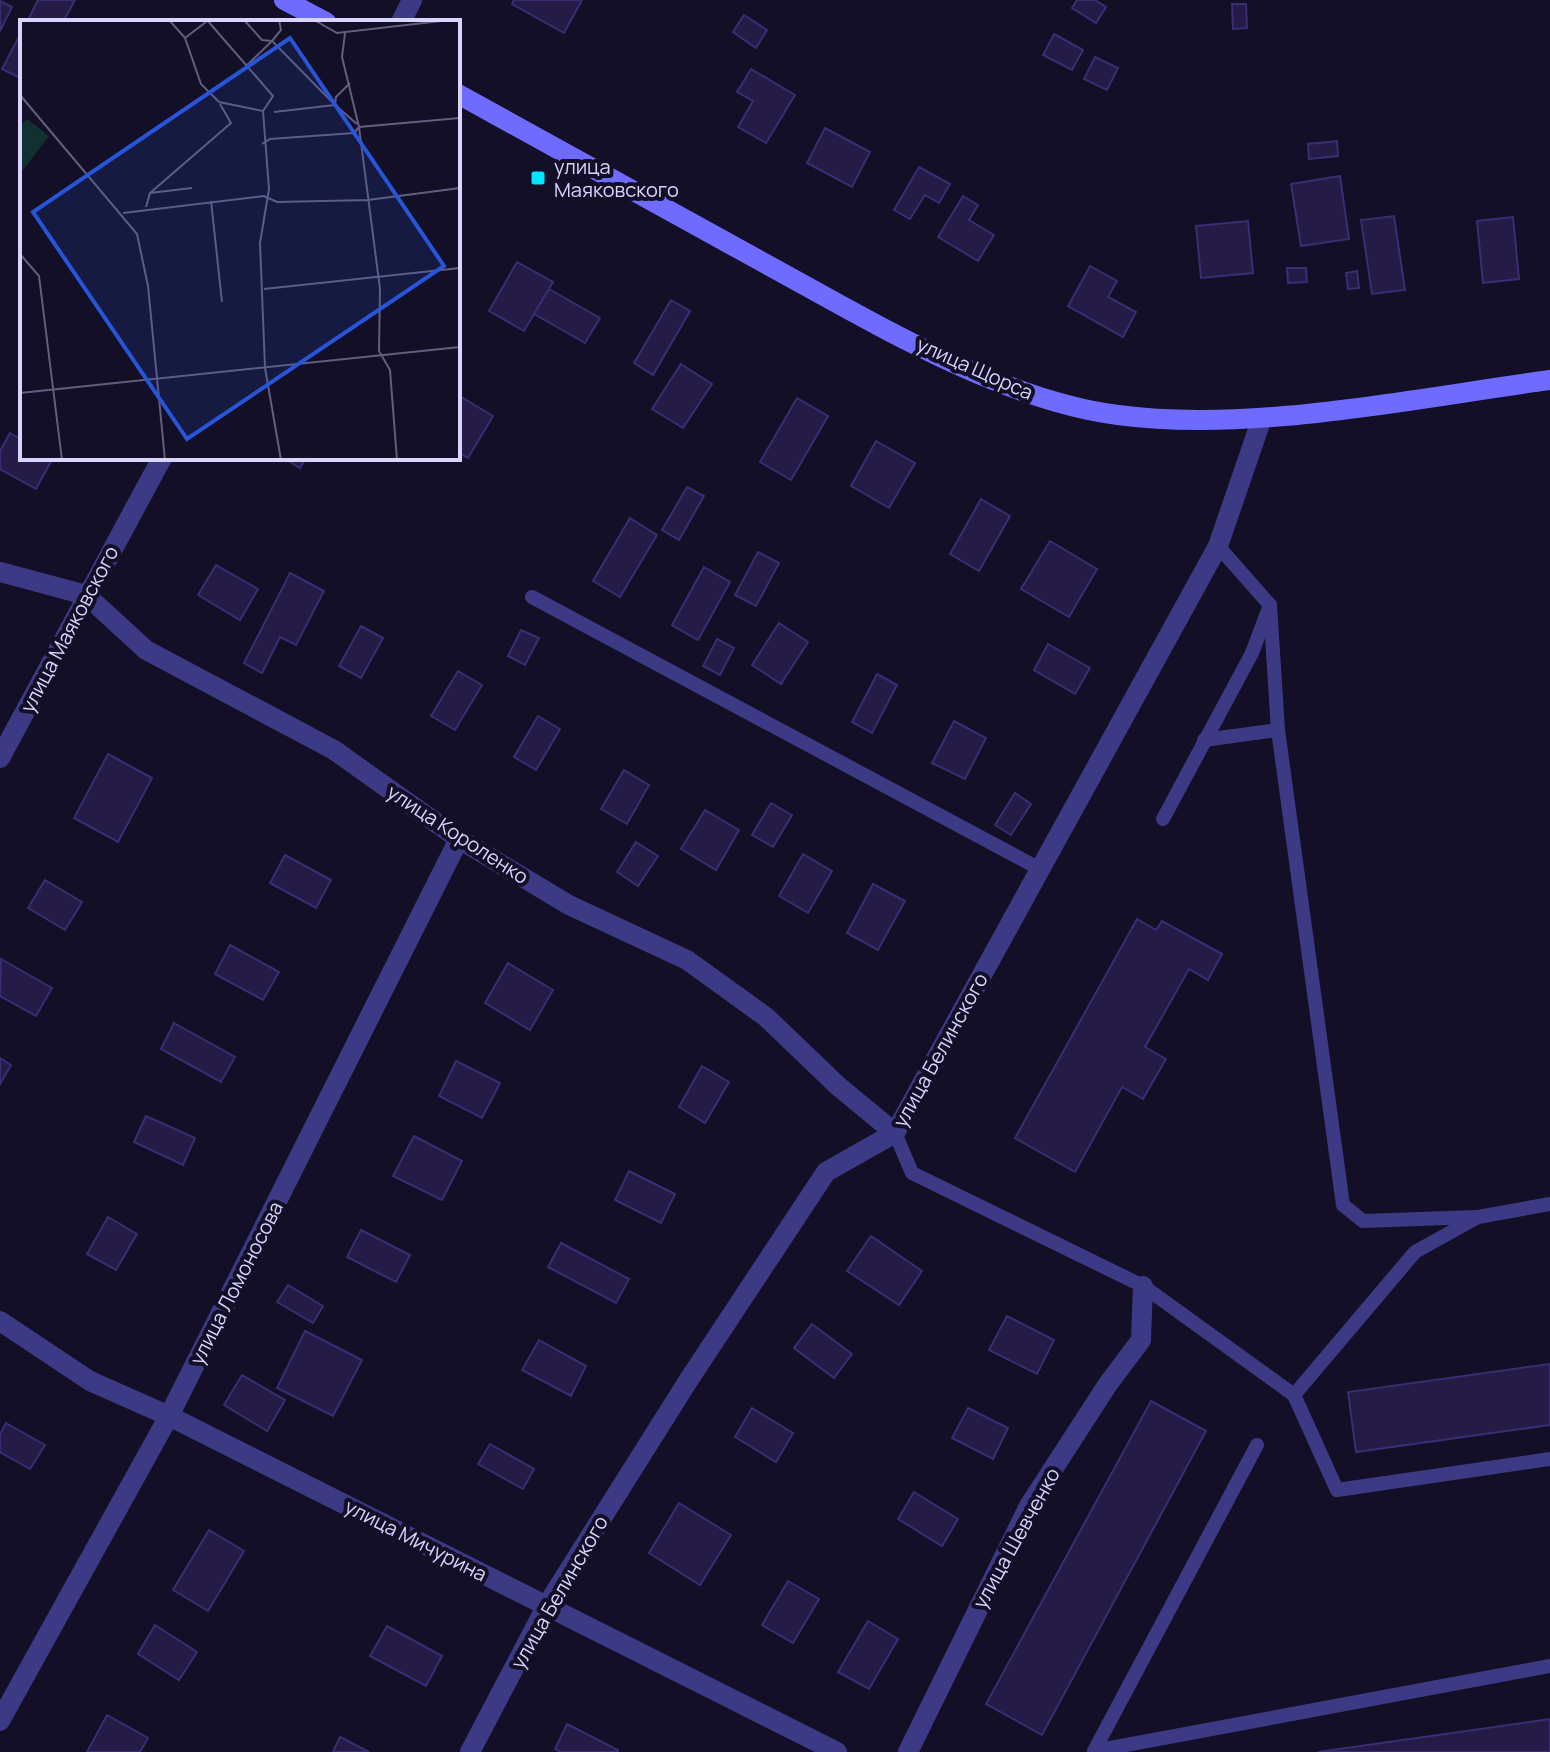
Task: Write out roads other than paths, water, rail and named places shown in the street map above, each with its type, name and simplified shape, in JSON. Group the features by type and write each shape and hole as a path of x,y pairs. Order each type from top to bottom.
{"main road":[{"path":"284,0 322,20"},
{"name":"улица Щорса","path":"460,95 839,304 995,381 1056,402 1117,415 1188,420 1262,418 1550,380"}],"street":[{"path":"402,20 412,0"},
{"name":"улица Белинского","path":"470,1752 547,1605 688,1381 826,1172 895,1133 1218,546 1262,418"},
{"name":"улица Маяковского","path":"0,758 161,460"},
{"name":"улица Короленко","path":"0,572 86,595 146,650 334,750 459,839 569,905 687,960 766,1017 838,1086 895,1133"},
{"name":"улица Ломоносова","path":"0,1721 169,1416 459,839"},
{"name":"улица Шевченко","path":"908,1752 1029,1506 1108,1384 1141,1340 1143,1286"},
{"name":"улица Мичурина","path":"0,1321 90,1381 169,1416 837,1752"}],"lane":[{"path":"1218,546 1270,605 1278,730 1343,1205 1363,1221 1478,1217 1550,1204"},
{"path":"532,597 1040,869"},
{"path":"1163,819 1252,653 1270,605"},
{"path":"1204,740 1278,730"},
{"path":"895,1133 912,1173 1143,1286 1294,1395 1337,1490 1550,1459"},
{"path":"1294,1395 1415,1252 1478,1217"},
{"path":"1094,1752 1257,1445"},
{"path":"1094,1752 1550,1666"}],"place":[{"name":"улица Маяковского","path":"538,178"}]}
